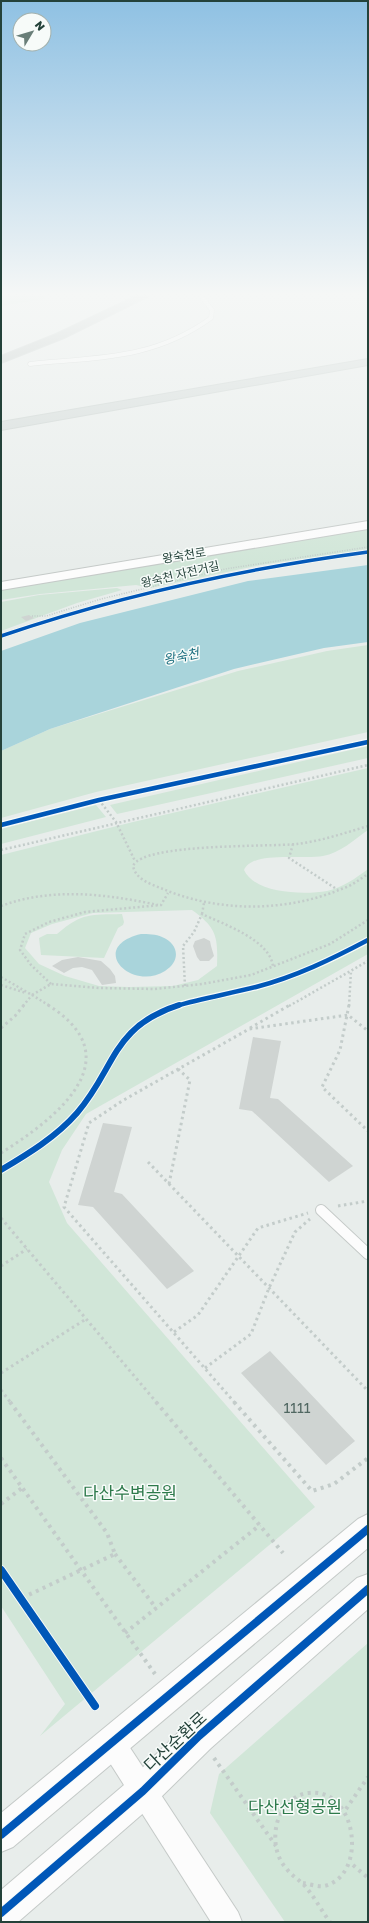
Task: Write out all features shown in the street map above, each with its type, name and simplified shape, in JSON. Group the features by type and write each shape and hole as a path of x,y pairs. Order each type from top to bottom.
{"main road":[{"path":"1,417 180,386"},
{"path":"1,426 232,386"}],"street":[{"name":"왕숙천로","path":"1,586 368,525"},
{"path":"1,1835 368,1529"},
{"name":"다산순환로","path":"1,1913 143,1791 199,1736 368,1589"},
{"path":"112,1743 228,1922"}],"lane":[{"path":"321,1210 368,1254"}],"path":[{"path":"32,616 46,616 108,597 225,569 368,547"},
{"path":"1,850 116,822 368,765"},
{"path":"92,802 107,798"},
{"path":"99,800 122,832 135,861 133,870 137,876 168,893 204,903 243,906 278,904 314,899 338,890 368,874"},
{"path":"135,861 157,853 201,848 293,844 336,836 368,826"},
{"path":"293,844 289,858 338,890"},
{"path":"161,905 168,893"},
{"path":"1,906 21,898 39,895 62,894 89,895 143,901 161,905"},
{"path":"185,986 183,946 194,932 202,914 204,903"},
{"path":"51,984 31,965 20,950 25,934 49,922 85,912 161,905"},
{"path":"202,914 249,937 265,949 271,956 273,967"},
{"path":"1,1028 15,1016 32,995 51,984 99,988 147,989 185,986 251,975 330,944 368,920"},
{"path":"368,961 122,1101 89,1122 64,1207 312,1491 334,1484 368,1458"},
{"path":"351,971 348,1015 340,1050 322,1087 368,1131"},
{"path":"1,977 32,995 71,1023 83,1041 87,1061 83,1077 57,1112 22,1140 1,1153"},
{"path":"1,985 32,995"},
{"path":"249,1029 348,1015 368,1031"},
{"path":"169,1184 190,1080 178,1069"},
{"path":"148,1162 368,1391"},
{"path":"174,1332 198,1315 258,1228 321,1210 366,1201 368,1196"},
{"path":"205,1368 251,1334 269,1288 295,1232 321,1210"},
{"path":"1,1218 283,1553"},
{"path":"1,1266 28,1249"},
{"path":"1,1373 86,1319"},
{"path":"1,1390 107,1533 115,1554 156,1608"},
{"path":"1,1458 158,1679"},
{"path":"1,1504 22,1488"},
{"path":"125,1633 260,1525"},
{"path":"20,1599 115,1554"},
{"path":"16,1593 25,1606"},
{"path":"209,1750 276,1846"},
{"path":"346,1809 368,1777"},
{"path":"303,1884 314,1888 328,1887 341,1881 351,1870 356,1855 357,1839 354,1823 346,1809 335,1799 322,1793 309,1792 296,1796 287,1804 279,1816 275,1831 276,1846 280,1861 289,1873 303,1884 330,1922"},
{"path":"353,1864 368,1878"}],"green space":[{"path":"368,528 368,549 261,565 150,588 136,585 40,594 1,600 1,589"},
{"path":"117,588 122,590 77,603 1,631 1,602 39,595"},
{"path":"368,645 368,732 96,792 1,818 1,751 50,729 238,671 327,651"},
{"path":"368,746 368,758 117,814 110,805"},
{"name":"다산수변공원","path":"368,768 368,830 347,846 323,856 268,858 257,860 249,864 244,870 250,878 258,884 281,891 306,893 327,891 338,888 368,869 368,954 86,1114 62,1150 49,1182 67,1223 315,1507 40,1736 65,1704 1,1606 1,855 133,822","holes":["192,910 207,922 214,934 217,948 217,966 198,980 173,986 99,986 65,976 39,964 25,948 31,933 52,924 93,913"]},
{"path":"96,805 106,817 1,844 1,829"},
{"path":"122,914 124,922 123,925 118,928 104,958 41,955 39,938 47,934 57,934 74,922 87,916"},
{"name":"다산선형공원","path":"368,1643 368,1922 285,1922 210,1813 219,1774"}],"water":[{"name":"왕숙천","path":"368,565 368,642 324,648 234,669 50,729 1,751 1,651 80,623 248,581"},
{"path":"141,934 160,936 168,940 175,948 176,958 170,967 165,971 152,976 139,976 128,972 120,965 116,957 117,948 125,940"}],"building":[{"path":"29,615 34,618 26,621 21,617"},
{"path":"204,938 210,941 214,956 209,961 200,961 193,946 195,941"},
{"path":"78,957 101,961 115,976 116,983 102,985 92,970 82,967 73,968 64,973 52,966 62,960"},
{"path":"253,1037 281,1041 270,1098 278,1099 353,1166 329,1182 252,1111 239,1109"},
{"path":"103,1123 132,1127 114,1192 122,1194 194,1271 167,1289 93,1207 78,1205"},
{"path":"270,1351 355,1441 326,1465 241,1373"}],"cycle path":[{"name":"왕숙천 자전거길","path":"1,636 136,594 275,565 368,552"},
{"path":"1,825 99,800 368,742"},
{"path":"1,1170 46,1141 67,1123 85,1103 110,1059 124,1039 145,1021 158,1013 185,1003 243,991 286,978 341,954 368,940"},
{"path":"1,1835 368,1529"},
{"path":"1,1570 95,1706"},
{"path":"1,1913 143,1791 199,1736 368,1589"}]}
